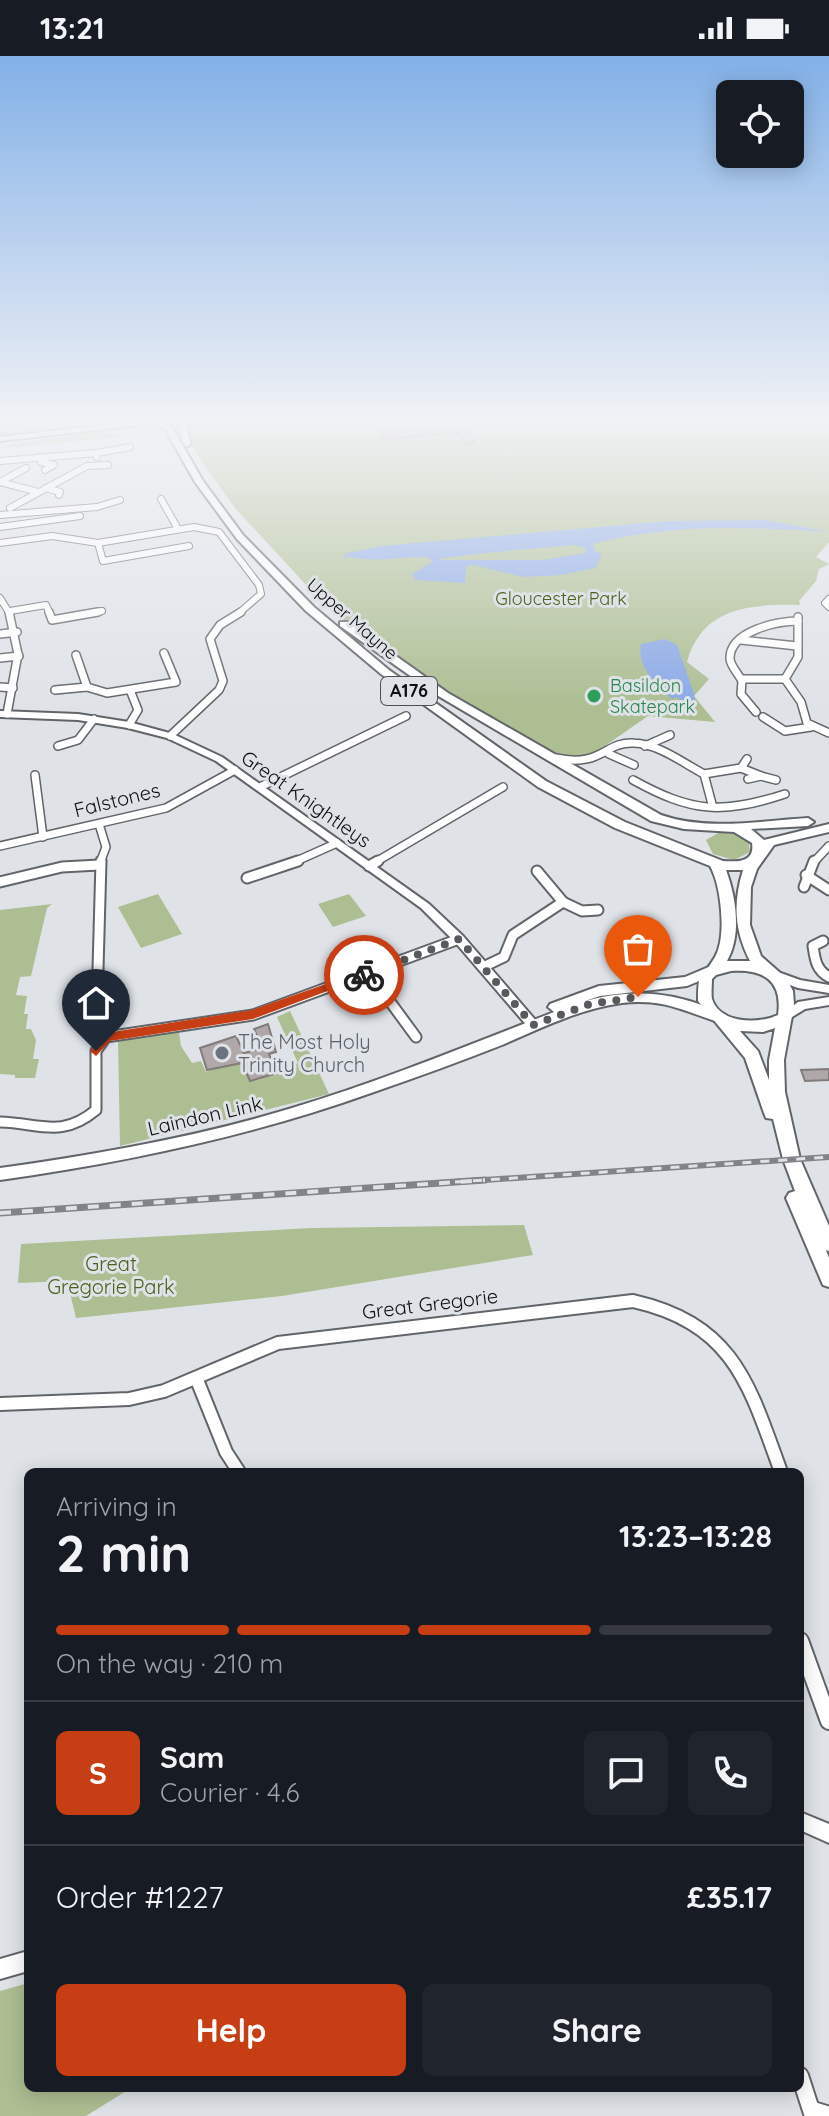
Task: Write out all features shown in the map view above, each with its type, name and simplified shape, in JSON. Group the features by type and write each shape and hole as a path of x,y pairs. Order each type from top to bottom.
{"main road":[{"name":"Upper Mayne","path":"224,515 253,551 310,609 385,672 542,784 620,825 708,859 740,866 757,857"},
{"name":"Upper Mayne","path":"237,515 256,539 332,614 410,673 536,749 672,825 782,826 829,817"},
{"path":"757,857 753,836 719,826 699,834 696,841 725,879 727,941 723,957 703,983 703,996 743,1040 757,1064 799,1210 829,1279"},
{"path":"825,1227 796,1172 778,1091 777,1045 787,994 751,953 745,933 744,889 757,857 774,840 829,828"},
{"path":"711,971 740,965 772,974"},
{"name":"Laindon Link","path":"0,1174 111,1159 287,1117 413,1072 599,991 687,981 711,971"},
{"name":"Laindon Link","path":"530,1022 590,1004 638,997 686,1003 721,1019"},
{"path":"721,1019 757,1027 784,1018"}],"street":[{"path":"0,527 62,515"},
{"path":"170,515 178,529"},
{"path":"0,543 52,536 98,543 178,529 208,528 219,532 259,585 261,594 254,605 222,623 212,634 210,639 223,681 219,690 170,736"},
{"path":"98,543 103,561 189,546"},
{"path":"0,598 10,611 17,632 19,656 4,714"},
{"path":"829,599 825,603 829,607"},
{"path":"10,611 46,605 52,620 102,611"},
{"path":"785,679 798,657 798,618 767,624 741,640 731,654 731,664 743,679 741,694 759,714 796,737 811,727"},
{"path":"0,634 17,632"},
{"path":"741,640 797,646"},
{"path":"55,690 87,687 107,693 176,682 164,653"},
{"path":"76,655 87,687"},
{"path":"0,658 19,656"},
{"path":"743,679 785,679"},
{"path":"785,679 800,701 804,720 811,727 829,733"},
{"path":"0,687 13,688"},
{"path":"129,725 138,710 130,690"},
{"name":"Great Knightleys","path":"4,714 94,719 129,725 196,747 260,787 425,906 459,939 530,1022"},
{"path":"260,787 406,716"},
{"path":"58,746 78,740 94,719"},
{"path":"645,746 670,735"},
{"path":"596,766 626,744 645,746 704,774 741,768 776,780"},
{"path":"536,749 568,762 596,766"},
{"path":"609,754 634,765"},
{"path":"741,768 747,759"},
{"path":"596,766 599,782 607,790"},
{"name":"Falstones","path":"0,846 166,808 235,770"},
{"path":"704,774 712,804"},
{"path":"35,775 43,837"},
{"path":"748,779 761,776"},
{"path":"633,780 680,805 752,805 785,794"},
{"path":"369,866 503,787"},
{"path":"98,969 99,865 106,852 99,824"},
{"path":"247,878 310,857 337,843"},
{"path":"804,887 806,875 829,846"},
{"path":"0,882 62,867 99,865"},
{"path":"537,871 563,902 582,911 598,910"},
{"path":"806,875 829,890"},
{"path":"483,967 504,957 515,932 563,902"},
{"path":"0,1122 15,1121 47,1129 79,1127 96,1110 96,1051 106,1037 253,1015 459,939"},
{"path":"823,941 813,946 815,959 817,969 829,977"},
{"path":"369,973 416,1037"},
{"path":"772,974 798,984 829,989"},
{"path":"784,1018 802,1005 829,1001"},
{"path":"825,1227 829,1259"},
{"name":"Great Gregorie","path":"0,1404 105,1402 146,1396 197,1380 236,1358 278,1343 633,1301 658,1304 687,1317 712,1334 734,1357 779,1468"},
{"path":"197,1380 226,1452 236,1468"},
{"path":"804,1652 829,1721"},
{"path":"804,1823 829,1834"},
{"path":"0,1969 24,1962"},
{"path":"804,2084 818,2113"}],"green space":[{"name":"Gloucester Park","path":"242,515 829,515 829,542 816,557 829,564 819,569 816,581 799,601 800,605 763,606 730,612 704,630 694,644 687,662 709,679 694,696 715,722 648,716 589,757 560,757 477,714 388,656 321,601"},
{"path":"720,832 740,835 749,843 750,852 734,860 713,854 706,840"},
{"path":"158,894 182,934 141,948 118,907"},
{"path":"349,894 366,916 333,927 318,904"},
{"path":"52,904 47,908 31,976 20,977 16,995 27,996 24,1014 28,1014 26,1029 31,1029 36,1040 33,1059 39,1059 35,1078 15,1078 15,1075 0,1074 0,910"},
{"path":"290,1011 329,1094 120,1146 118,1040 179,1032 181,1046 192,1063 201,1061 206,1072 224,1065 232,1066 231,1063 242,1063 250,1081 298,1063 277,1017"},
{"name":"Great Gregorie Park","path":"524,1225 533,1255 282,1296 76,1318 67,1281 18,1283 21,1244 311,1228"},
{"path":"24,1984 24,2092 125,2092 86,2116 0,2116 0,1991"}],"water":[{"path":"765,520 829,532 711,528 623,537 593,544 594,550 602,555 595,568 561,575 524,577 473,565 466,567 465,583 415,580 412,574 432,562 428,557 373,560 343,554 382,546 667,521","holes":["574,545 586,548 585,553 543,560 439,560"]},
{"path":"665,639 677,645 694,694 695,701 689,704 676,697 672,699 649,675 642,661 641,644"}],"building":[{"name":"The Most Holy Trinity Church","path":"268,1024 276,1052 269,1054 277,1073 250,1081 242,1063 207,1070 200,1048 236,1036 244,1053 262,1048 254,1029"},
{"path":"829,1069 829,1080 805,1081 801,1070"}],"waterway":[{"path":"344,557 360,555"}],"railway":[{"path":"455,1182 829,1157"},
{"path":"0,1213 485,1180"}],"way so far":[{"path":"364,975 459,939 533,1025 590,1004 638,997"}],"place":[{"name":"Basildon Skatepark","path":"594,696"},
{"name":"The Most Holy Trinity Church","path":"222,1053"}],"route":[{"path":"96,1051 106,1037 253,1015 364,975"}]}
